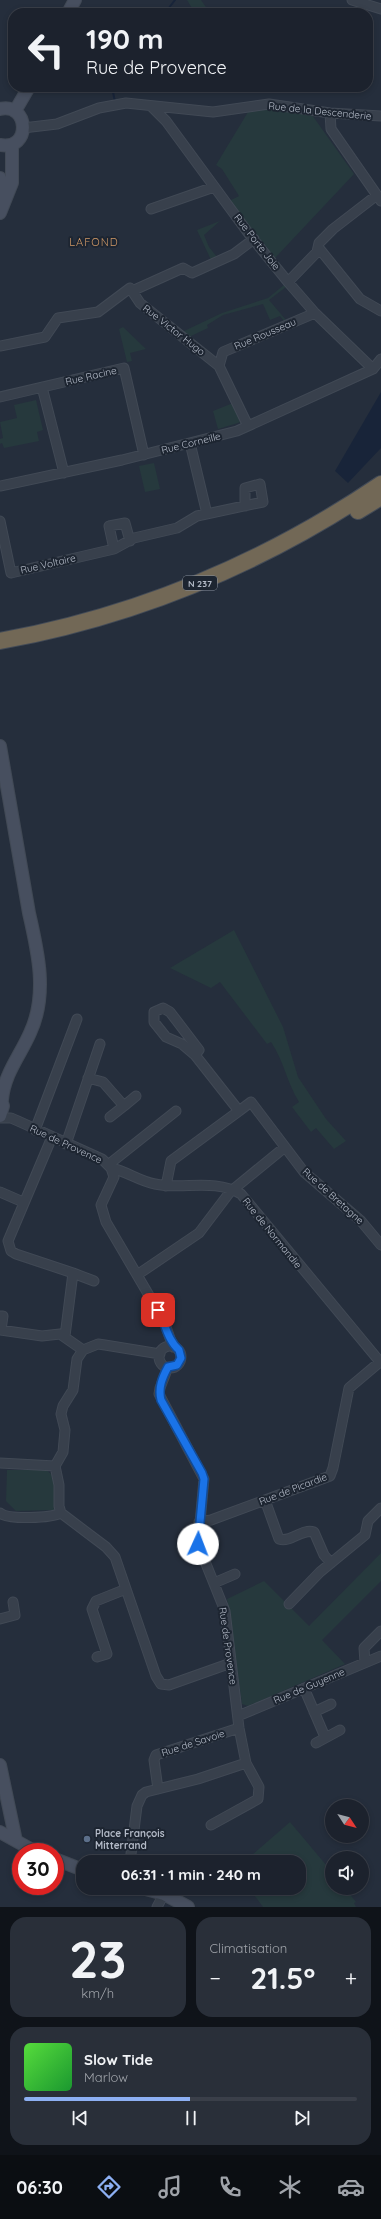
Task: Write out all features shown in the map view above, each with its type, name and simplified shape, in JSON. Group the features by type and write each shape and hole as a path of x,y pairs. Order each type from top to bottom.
{"highway":[{"name":"N 237","path":"2,647 41,633 115,613 192,586 276,547 323,521 381,484"},
{"name":"N 237","path":"2,647 103,628 176,604 224,584 320,536 381,497"}],"main road":[{"path":"15,111 26,92"},
{"path":"0,109 15,111 21,118 23,128 20,138 6,145 12,183 0,213"},
{"path":"0,178 5,200"},
{"path":"0,746 29,913 40,967 40,998 31,1032 6,1077 3,1109"},
{"path":"0,1070 18,1044 30,1012 34,980 29,913"},
{"path":"0,1765 16,1842"},
{"path":"0,1825 10,1814"},
{"path":"0,1832 16,1842"},
{"path":"64,1863 76,1867"},
{"path":"166,1895 188,1907"}],"street":[{"path":"352,0 381,9"},
{"name":"Rue de la Descenderie","path":"23,128 57,124 99,108 126,103 213,112 269,104 330,113 381,116"},
{"name":"Rue Porte Joie","path":"151,106 166,121 254,239 314,313 372,369"},
{"path":"288,282 317,252 319,243 333,229 379,198 331,129 330,113"},
{"path":"151,209 214,187"},
{"path":"0,346 44,337 58,318 98,312 130,288 132,291 183,268 192,273 234,254 254,239"},
{"path":"318,247 360,299 381,311"},
{"name":"Rue Victor Hugo","path":"132,291 140,303 219,366"},
{"name":"Rue Rousseau","path":"219,366 223,352 314,313"},
{"path":"209,358 223,352"},
{"path":"372,369 381,359"},
{"path":"219,366 248,426"},
{"name":"Rue Racine","path":"0,397 124,368 144,455"},
{"name":"Rue Corneille","path":"0,486 144,455 237,431 372,369"},
{"path":"42,387 64,473"},
{"path":"190,443 207,514"},
{"name":"Rue Voltaire","path":"0,521 11,573 114,549 130,540 177,528 196,516 245,506"},
{"path":"114,549 109,526 126,523 130,540"},
{"path":"166,1186 171,1161 239,1111 194,1055 182,1044 166,1037 154,1022 154,1012 163,1008 170,1012 199,1050 194,1055"},
{"path":"35,1130 77,1019"},
{"path":"66,1144 100,1044"},
{"path":"88,1078 103,1082 124,1106"},
{"path":"110,1118 136,1096"},
{"name":"Rue de Bretagne","path":"239,1111 251,1102 304,1172 361,1221 381,1245"},
{"name":"Rue de Provence","path":"3,1109 35,1130 102,1159 111,1170"},
{"path":"173,1347 164,1321 106,1222 101,1205 111,1170 176,1112"},
{"path":"52,1137 23,1202 8,1241 4,1247 16,1254 94,1281"},
{"path":"137,1275 199,1233 233,1189 285,1147"},
{"path":"111,1170 126,1172 148,1182 166,1186 215,1186 233,1189"},
{"name":"Rue de Normandie","path":"233,1189 240,1194 381,1362"},
{"path":"0,1192 23,1202"},
{"path":"66,1336 73,1273"},
{"path":"0,1316 3,1316 0,1330 42,1336 54,1333 66,1336 83,1350"},
{"path":"160,1354 98,1344 83,1350 77,1360 73,1390 63,1406 61,1414 65,1430 63,1452 55,1466 59,1485 59,1506 61,1513 111,1551 126,1589 156,1676 162,1684 169,1685 231,1663"},
{"path":"173,1347 179,1350 181,1358 177,1365 168,1367 161,1363 160,1354 165,1348 173,1347"},
{"name":"Rue de Picardie","path":"199,1522 211,1520 330,1476 333,1468 349,1388 381,1362"},
{"name":"Rue de Provence","path":"168,1367 159,1394 202,1473 204,1486 199,1522 200,1551 225,1611 239,1728 246,1763 259,1787 258,1799 211,1826"},
{"path":"0,1463 55,1466"},
{"path":"265,1500 279,1539 286,1539 308,1531 314,1532 324,1555 331,1563"},
{"path":"288,1604 331,1563 365,1535 368,1521 381,1508"},
{"path":"0,1512 9,1517 54,1516 61,1513"},
{"path":"214,1583 235,1574"},
{"path":"97,1657 107,1654 92,1609 93,1604 96,1600 126,1589"},
{"path":"0,1619 15,1615 13,1602"},
{"path":"365,1662 364,1648 381,1631"},
{"name":"Rue de Guyenne","path":"238,1716 381,1656"},
{"path":"304,1688 325,1737"},
{"path":"314,1712 331,1704"},
{"name":"Rue de Savoie","path":"158,1789 154,1760 156,1755 239,1728"},
{"path":"316,1743 340,1730"},
{"path":"131,1855 137,1806 142,1795 246,1763"},
{"path":"157,1907 163,1895"}],"green space":[{"path":"187,0 201,0 207,8 192,8"},
{"path":"266,109 295,111 312,115 354,174 275,258 229,201 239,196 222,169 216,165 248,112"},
{"path":"220,221 204,235 209,247 217,257 211,260 197,230"},
{"path":"284,285 286,287 269,300 286,320 284,321 280,316 270,320 263,304 223,315 207,325 208,328 191,336 194,341 182,332 222,313 268,298"},
{"path":"123,327 146,349 130,353 132,361 127,362 119,329"},
{"path":"36,400 43,430 37,432 39,441 4,448 2,443 0,444 0,439 3,438 0,422 17,418 14,405"},
{"path":"233,403 241,422 218,429 213,411"},
{"path":"154,463 160,489 145,492 139,466"},
{"path":"234,930 283,1027 298,1077 326,1119 346,1141 334,1149 316,1128 311,1132 292,1107 299,1102 271,1042 267,1044 220,982 211,988 170,968"},
{"path":"40,1468 51,1474 54,1479 56,1490 54,1510 16,1511 6,1501 7,1470 39,1470"},
{"path":"381,1553 381,1581 322,1640 345,1664 248,1706 242,1704 227,1599 264,1581 309,1626"},
{"path":"290,1822 325,1864 325,1895 350,1895 356,1902 354,1903 356,1907 263,1907 254,1895 306,1895 306,1855 252,1855"}],"water":[{"path":"381,392 381,448 348,483 335,471"}],"waterway":[{"path":"169,8 175,0"},
{"path":"113,92 115,102"}],"place":[{"name":"Place François Mitterrand","path":"87,1839"}],"district":[{"name":"LAFOND","path":"94,242"}],"route":[{"path":"158,1310 164,1321 173,1347 179,1350 181,1358 177,1365 172,1368 168,1367 163,1377 159,1394 204,1479 198,1544"}]}
